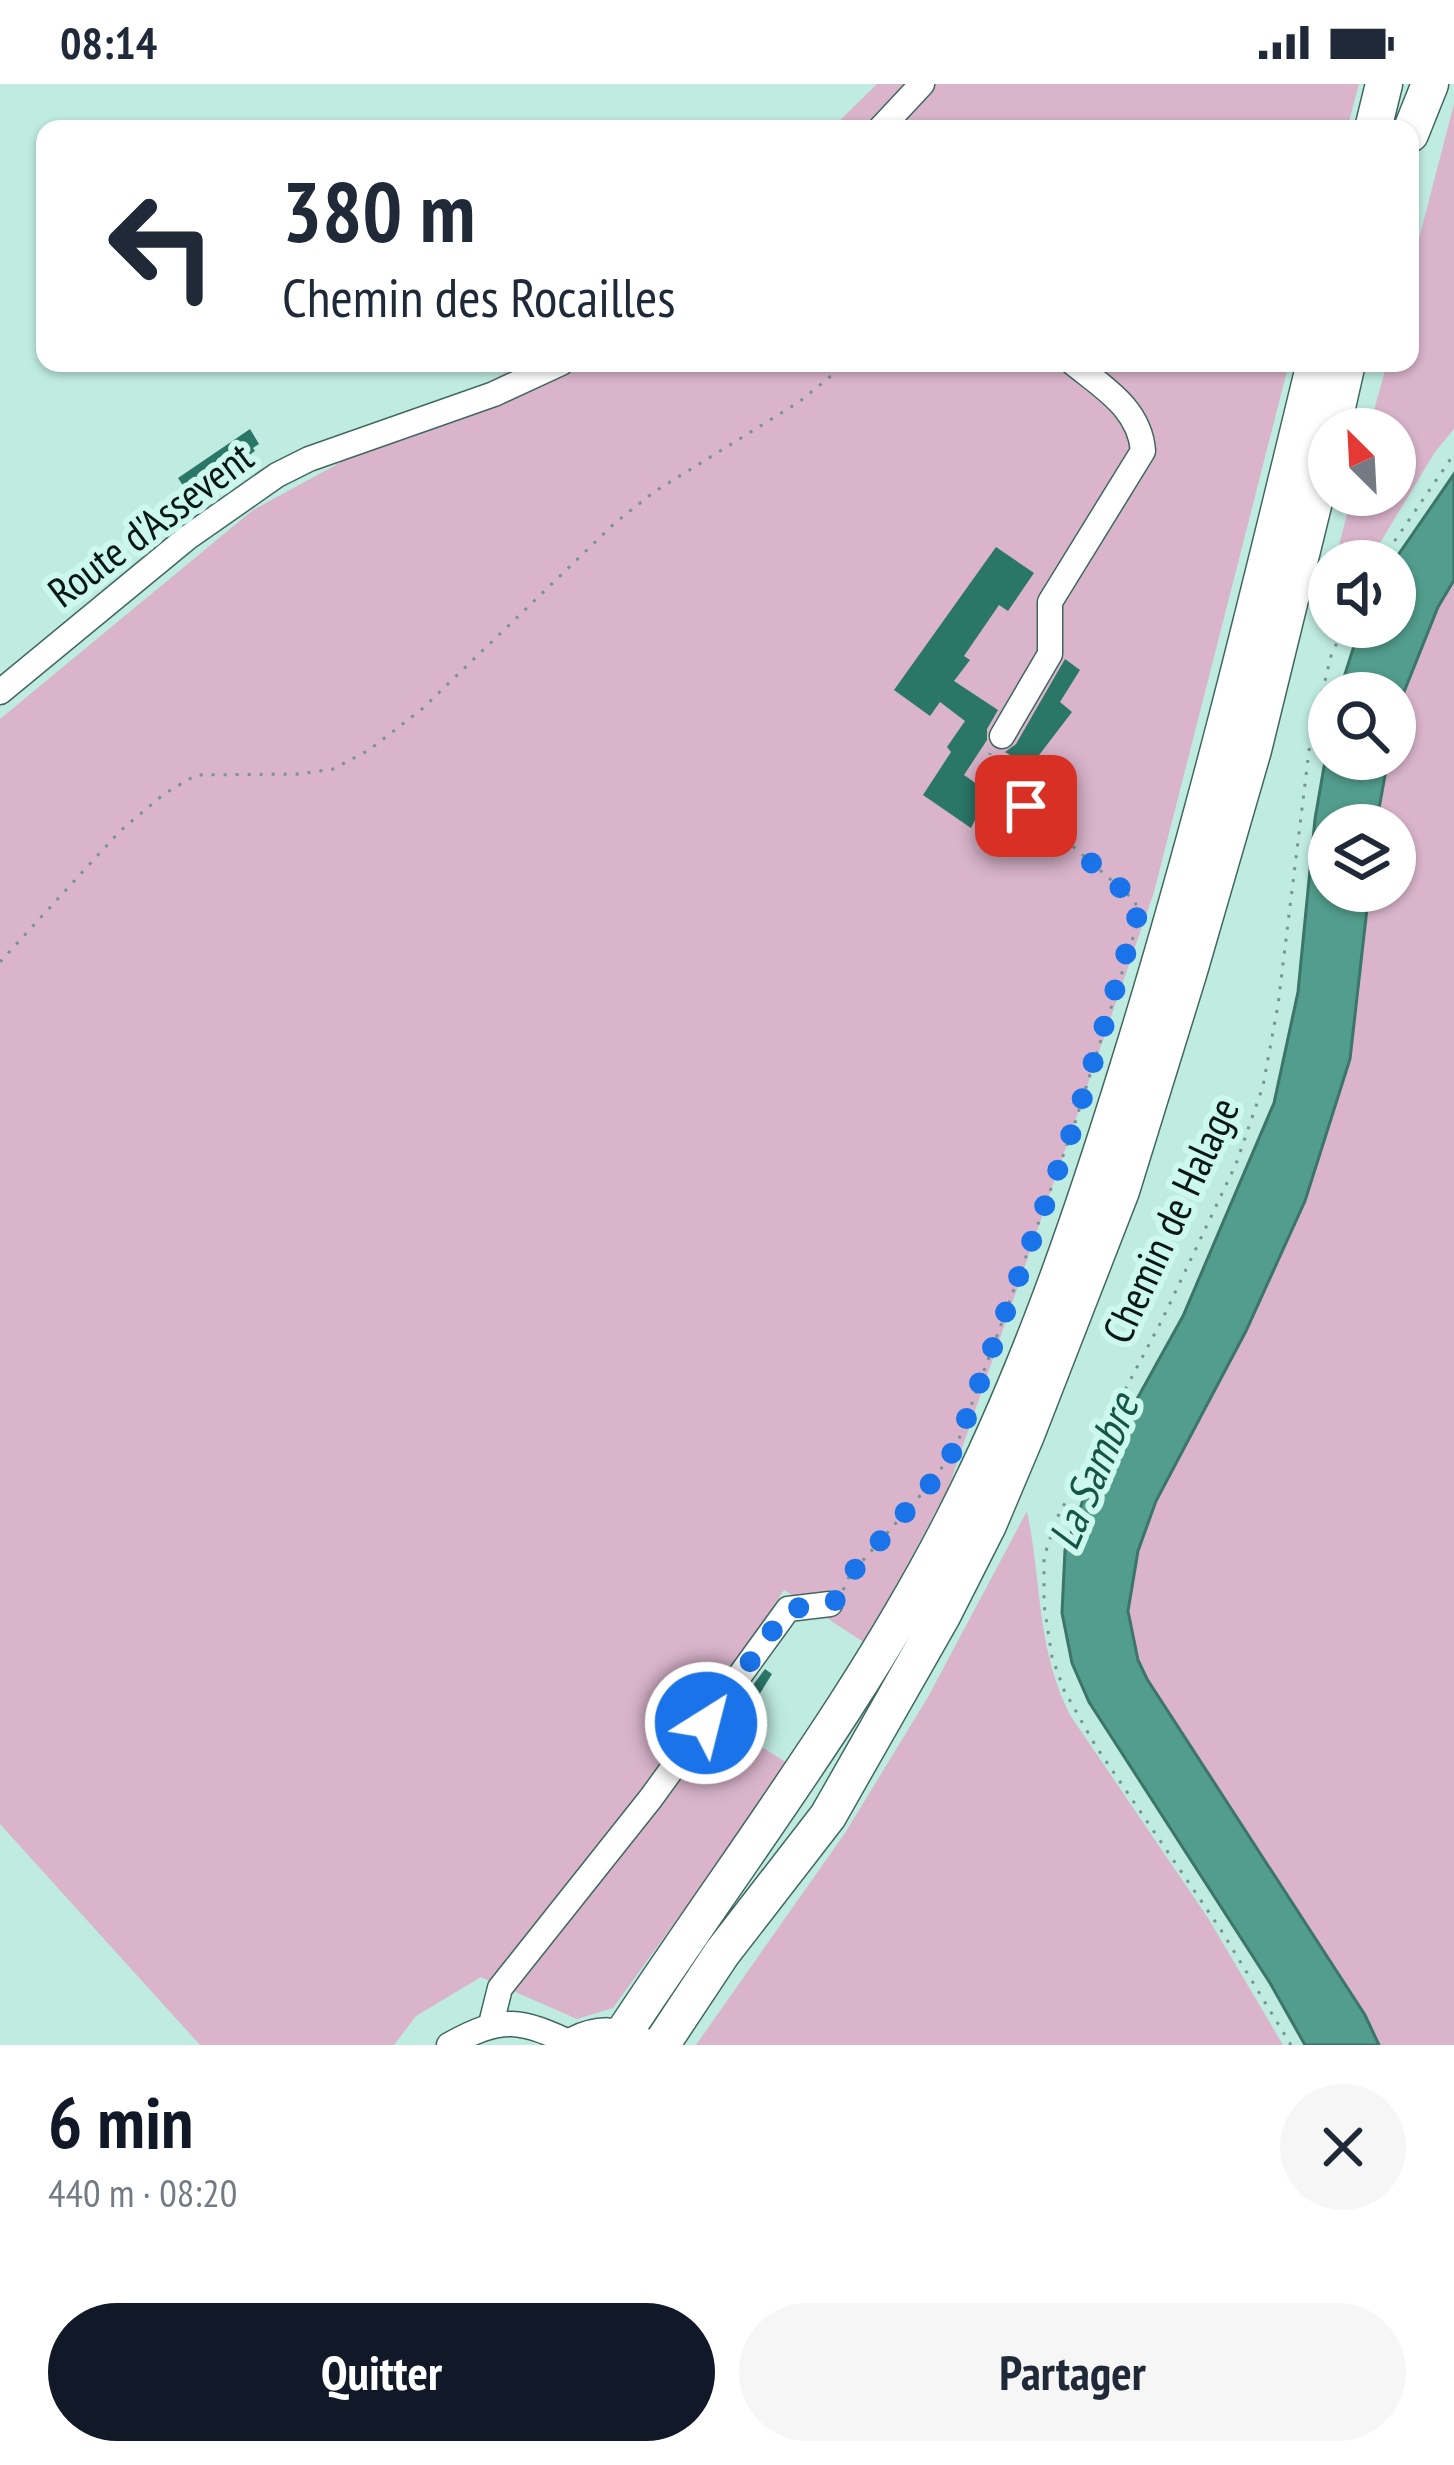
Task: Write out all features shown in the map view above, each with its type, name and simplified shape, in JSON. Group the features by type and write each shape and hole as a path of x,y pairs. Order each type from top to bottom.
{"highway":[{"path":"1375,120 1384,84"},
{"path":"1409,120 1415,84"},
{"path":"1413,120 1430,84"},
{"path":"575,2045 603,2035 630,2041 725,1878 859,1688 908,1608 1001,1423 1092,1184 1163,958 1229,716 1313,372"},
{"path":"1336,408 1344,372"},
{"path":"661,2045 722,1953 828,1816 944,1615 988,1525 1120,1191 1252,750 1310,516"}],"street":[{"path":"888,120 922,84"},
{"name":"Route d'Assevent","path":"0,692 187,538 277,475 542,372"},
{"path":"1002,736 1050,654 1050,602 1143,452 1142,430 1124,405 1084,372"},
{"path":"502,2023 500,1988 651,1798 788,1609 830,1604"},
{"path":"502,2023 532,2045"},
{"path":"449,2045 502,2023 575,2045"}],"path":[{"path":"0,962 120,831 164,794 196,775 333,769 369,750 422,710 616,522 654,492 799,403 836,372"},
{"path":"1395,540 1454,454"},
{"name":"Chemin de Halage","path":"1291,2045 1064,1690 1052,1657 1044,1605 1044,1557 1057,1518 1162,1320 1236,1164 1263,1086 1278,1005 1310,742 1335,648"},
{"path":"830,1604 956,1447 1074,1126 1135,931 1139,910 1133,899 996,779 988,766 990,751 1002,736"}],"shaded area":[{"path":"877,84 1359,84 1349,120 840,120"},
{"path":"1454,104 1454,429 1416,483 1416,408 1375,408 1385,372 1419,372 1419,238"},
{"path":"506,372 1287,372 1154,892 948,1489 865,1643 784,1590 704,1711 789,1764 613,2008 577,2019 481,1977 416,2016 394,2045 200,2045 0,1824 0,719 253,510"},
{"path":"1454,474 1454,580 1412,672 1346,672 1353,648 1416,648 1416,540 1408,540"},
{"path":"1347,516 1396,516 1382,540 1340,540"},
{"path":"1454,580 1454,2045 1379,2045 1365,2015 1147,1679 1128,1611 1138,1551 1156,1501 1305,1201 1350,1059 1367,912 1416,912 1416,804 1380,804 1384,780 1416,780 1416,672 1410,672"},
{"path":"1322,780 1384,780 1380,804 1318,804"},
{"path":"1308,890 1308,912 1367,912 1350,1059 1305,1201 1246,1331 1156,1501 1138,1551 1128,1611 1147,1679 1365,2015 1379,2045 1305,2045 1089,1702 1072,1663 1062,1613 1065,1550 1087,1489 1183,1316 1274,1103 1298,992"},
{"path":"1027,1511 1045,1640 1070,1715 1208,1918 1283,2045 696,2045 845,1833 928,1697"}],"building":[{"path":"250,429 259,444 255,451 190,496 178,478"},
{"path":"996,547 1034,573 1008,611 999,605 964,656 970,660 954,681 998,710 987,729 987,740 964,775 1011,808 997,831 976,818 971,828 923,795 965,721 940,702 930,716 894,690"},
{"path":"1065,659 1080,670 1060,702 1072,712 1030,767 1005,752 1016,744"},
{"path":"765,1669 772,1674 754,1703 761,1708 754,1718 737,1707"}],"route":[{"path":"706,1723 788,1609 830,1604 839,1598 850,1575 932,1482 956,1447 1074,1126 1139,910 1133,899 1026,806"}],"water label":[{"name":"La Sambre","path":"1092,1471"}]}
